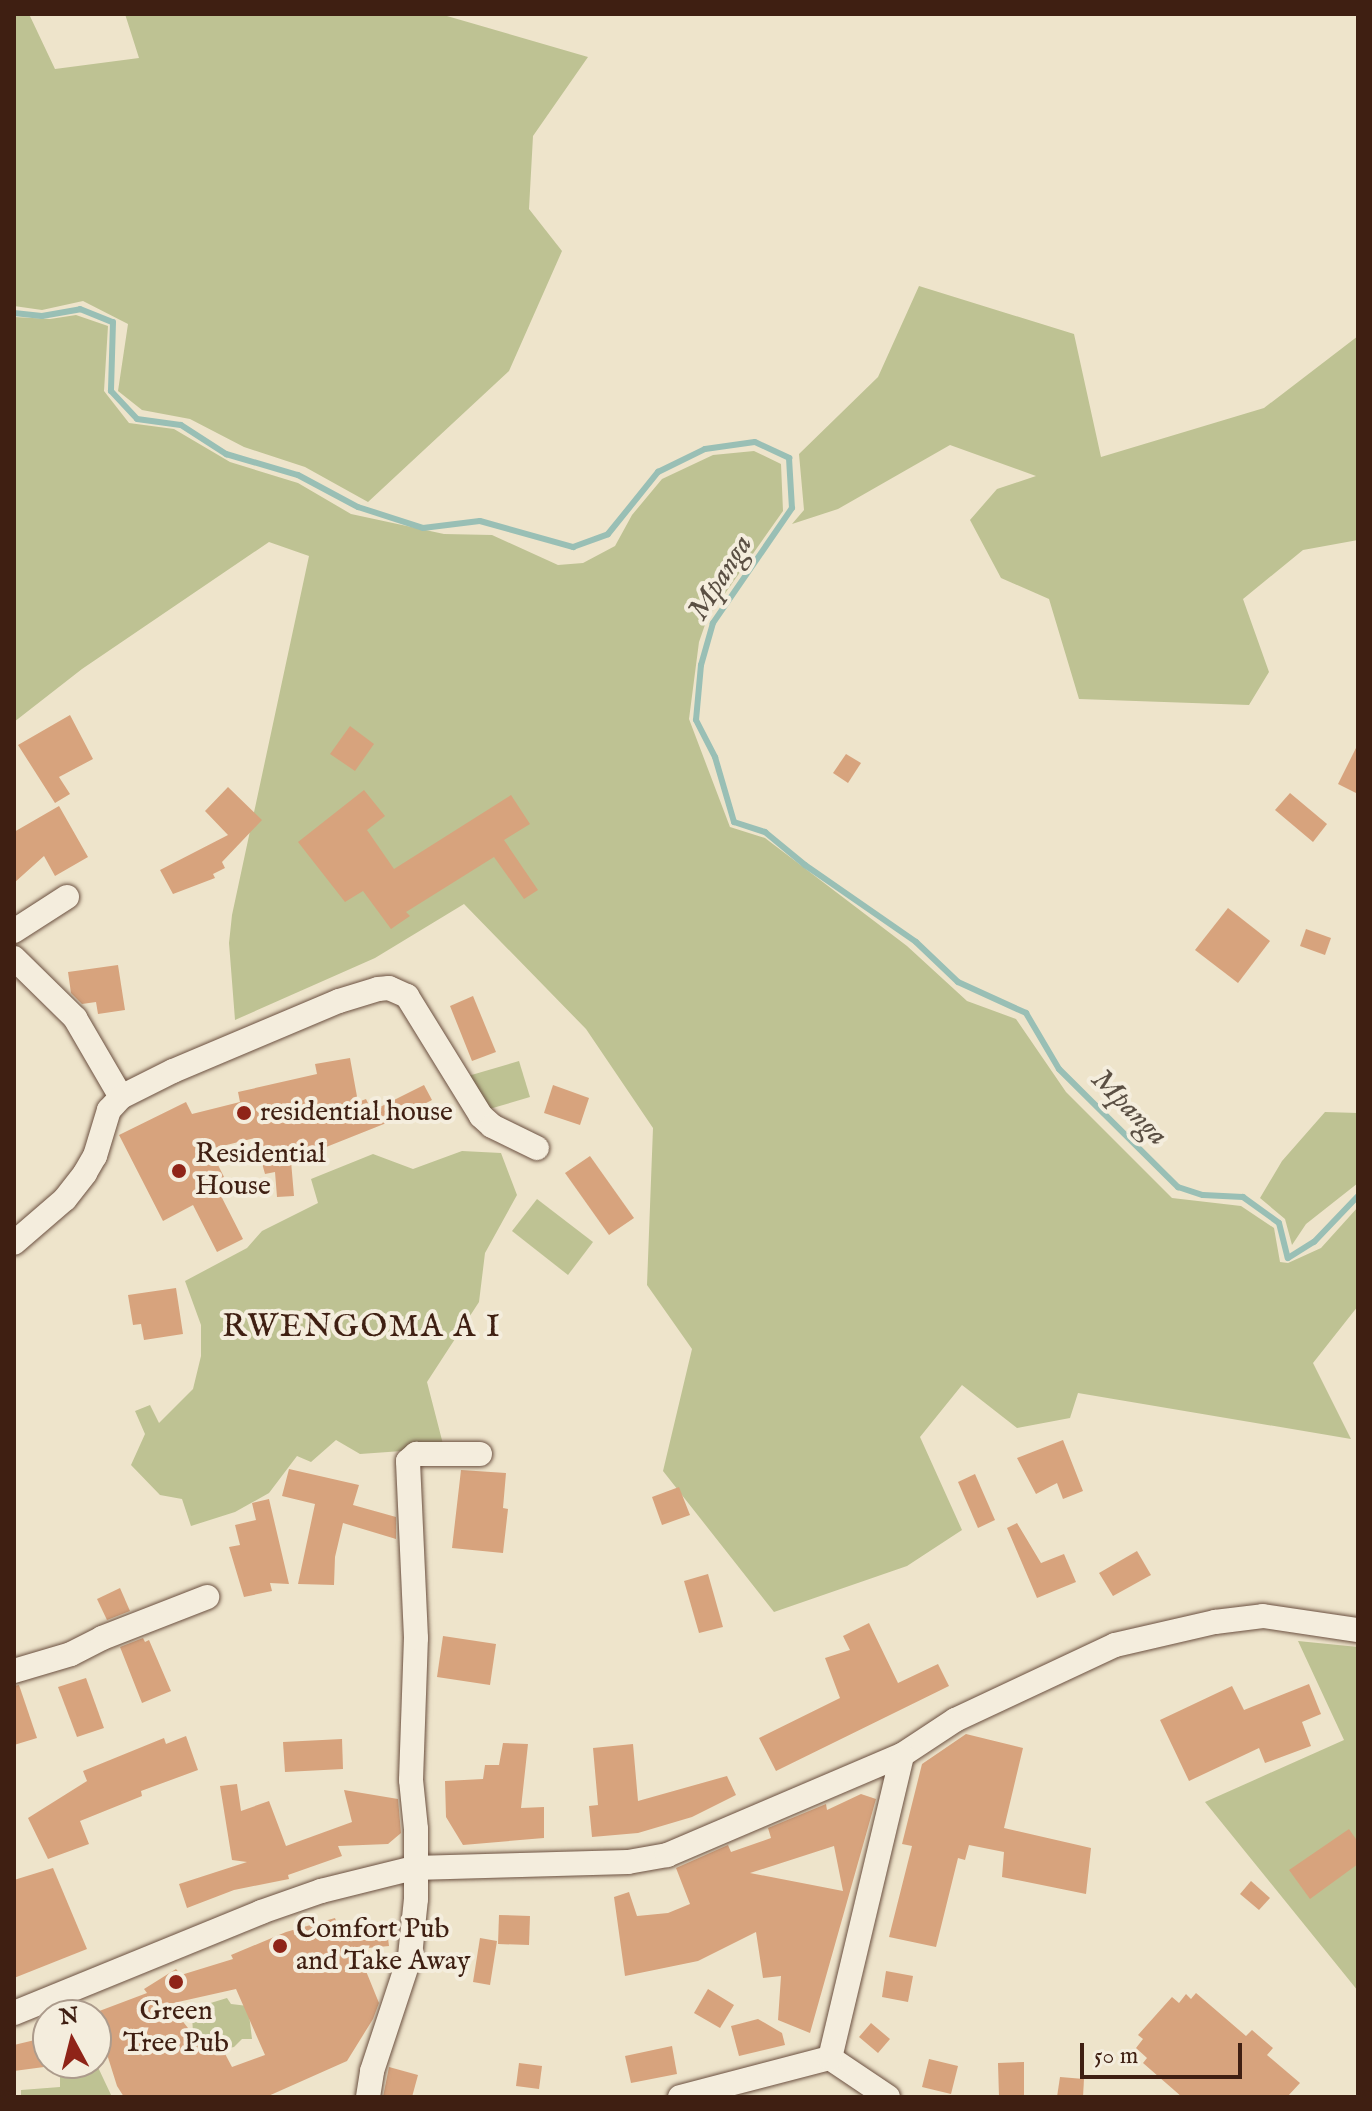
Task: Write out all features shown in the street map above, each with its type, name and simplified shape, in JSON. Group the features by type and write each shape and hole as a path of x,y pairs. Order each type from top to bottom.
{"street":[{"path":"14,931 67,897"},
{"path":"14,958 75,1018 121,1097"},
{"path":"14,1243 65,1199 85,1173 95,1156 109,1110 121,1097 173,1071 339,1001 389,988 407,996 426,1021 481,1116 492,1126 537,1148"},
{"path":"368,2097 410,1956 416,1899 411,1741 416,1638 408,1461 416,1454 480,1454"},
{"path":"14,1671 71,1654 102,1638 207,1597"},
{"path":"14,2013 273,1907 321,1891 414,1868 644,1860 667,1855 902,1755 955,1720 1115,1645 1215,1622 1263,1616 1358,1630"},
{"path":"830,2058 902,1755"},
{"path":"680,2097 830,2058 888,2097"}],"green space":[{"path":"14,14 29,14 55,69 139,58 125,14 440,14 588,57 533,136 529,209 562,251 509,371 368,502 305,467 244,447 190,419 142,410 118,391 128,324 83,301 42,310 14,306"},
{"path":"919,286 1074,334 1101,457 1264,408 1358,336 1358,540 1303,550 1243,599 1269,672 1249,705 1079,699 1049,599 1001,578 970,520 997,489 1036,476 950,445 838,509 792,524 804,510 799,454 878,377"},
{"path":"76,315 108,326 104,391 129,423 174,429 230,462 298,483 351,514 444,534 492,535 558,565 583,563 615,546 632,515 662,479 713,455 754,451 781,464 783,511 707,619 699,642 689,719 730,827 765,838 907,946 967,1001 1016,1019 1066,1092 1172,1198 1241,1206 1274,1228 1280,1262 1288,1263 1321,1248 1358,1207 1358,1306 1313,1363 1351,1439 1078,1393 1070,1418 1017,1428 962,1385 920,1437 962,1530 907,1566 774,1612 663,1471 692,1349 647,1285 653,1128 586,1029 464,904 375,958 235,1020 229,943 232,915 309,556 269,542 82,669 14,722 14,317 50,319"},
{"path":"519,1061 530,1097 479,1112 468,1076"},
{"path":"1325,1112 1358,1113 1358,1183 1306,1224 1292,1245 1285,1219 1260,1198 1282,1161"},
{"path":"462,1151 501,1153 517,1195 485,1253 479,1302 427,1382 444,1448 360,1454 336,1440 311,1462 297,1456 269,1493 235,1512 191,1526 182,1499 160,1495 131,1465 145,1434 135,1411 150,1405 159,1423 193,1389 201,1356 201,1325 185,1281 247,1248 262,1231 318,1203 311,1179 373,1154 413,1169"},
{"path":"537,1199 593,1242 568,1275 512,1231"},
{"path":"1298,1641 1358,1647 1358,1991 1205,1802 1344,1740"},
{"path":"227,1998 231,2004 248,2006 252,2039 242,2039 234,2047 225,2049 219,2043 203,2042 193,2033 192,2015 203,2017 204,2005"},
{"path":"60,2079 104,2079 112,2097 21,2097 21,2090 60,2087"}],"building":[{"path":"70,715 93,759 59,777 70,794 55,803 18,745"},
{"path":"350,726 374,744 355,771 330,754"},
{"path":"1358,744 1358,794 1338,784"},
{"path":"846,754 861,763 848,783 833,773"},
{"path":"228,787 262,820 222,862 225,868 213,874 215,878 173,894 160,870 228,835 205,811"},
{"path":"364,790 385,816 367,830 394,869 511,795 530,824 504,840 538,890 524,899 494,857 406,912 410,916 391,929 363,891 345,902 298,842"},
{"path":"1290,793 1327,824 1313,842 1275,810"},
{"path":"59,806 88,857 55,876 44,856 14,883 14,832"},
{"path":"1228,908 1270,941 1238,983 1195,950"},
{"path":"1306,929 1331,938 1325,955 1300,946"},
{"path":"118,965 125,1010 98,1014 96,1002 82,1004 71,993 68,972"},
{"path":"473,996 496,1052 472,1061 450,1006"},
{"path":"350,1058 358,1102 366,1099 372,1111 424,1085 432,1100 389,1122 291,1161 294,1196 277,1197 275,1172 265,1174 255,1138 210,1149 229,1187 219,1192 243,1239 217,1252 193,1205 163,1221 119,1135 186,1102 192,1114 240,1102 238,1092 317,1074 315,1064"},
{"path":"553,1085 589,1098 580,1125 544,1113"},
{"path":"590,1156 634,1218 609,1235 565,1173"},
{"path":"176,1288 183,1334 144,1340 141,1324 133,1325 128,1295"},
{"path":"1063,1440 1083,1491 1063,1499 1057,1483 1036,1494 1017,1458"},
{"path":"289,1469 359,1485 353,1505 396,1517 396,1539 343,1523 335,1557 334,1585 298,1584 315,1504 282,1496"},
{"path":"461,1470 506,1473 503,1508 508,1509 503,1553 452,1548"},
{"path":"975,1474 995,1520 978,1528 958,1482"},
{"path":"679,1487 690,1515 662,1525 652,1497"},
{"path":"269,1499 289,1584 270,1583 272,1591 244,1597 229,1547 240,1545 235,1525 256,1520 252,1503"},
{"path":"1017,1523 1041,1563 1064,1554 1076,1582 1037,1598 1007,1528"},
{"path":"1137,1551 1151,1575 1113,1596 1099,1573"},
{"path":"708,1574 723,1627 699,1633 684,1581"},
{"path":"120,1588 130,1611 107,1620 97,1599"},
{"path":"869,1623 898,1683 938,1664 949,1686 776,1771 759,1738 840,1698 825,1658 850,1650 843,1636"},
{"path":"443,1636 496,1644 490,1685 437,1677"},
{"path":"143,1638 145,1642 149,1640 171,1691 142,1703 120,1647"},
{"path":"86,1678 104,1728 77,1737 58,1687"},
{"path":"1309,1684 1321,1714 1302,1722 1311,1746 1265,1763 1259,1748 1189,1781 1160,1720 1232,1686 1244,1710"},
{"path":"19,1685 37,1738 14,1745 14,1686"},
{"path":"966,1734 1023,1748 1004,1828 1091,1848 1086,1894 1002,1877 1004,1852 969,1845 965,1860 958,1858 936,1947 889,1937 912,1846 902,1844 922,1764"},
{"path":"186,1736 198,1770 141,1791 142,1796 80,1821 89,1844 48,1859 28,1818 87,1781 83,1771 164,1738 166,1744"},
{"path":"342,1739 343,1769 285,1772 283,1742"},
{"path":"503,1743 528,1744 521,1808 544,1807 544,1838 463,1845 446,1817 445,1781 483,1779 485,1765 499,1765"},
{"path":"633,1744 638,1801 727,1776 736,1795 692,1817 638,1833 592,1837 589,1806 598,1805 593,1748"},
{"path":"237,1784 241,1811 269,1801 286,1846 352,1822 344,1790 398,1799 401,1833 388,1844 338,1846 342,1856 288,1875 289,1879 234,1890 187,1908 179,1884 247,1862 232,1860 220,1786"},
{"path":"861,1794 876,1799 810,2033 778,2020 781,1976 763,1978 756,1932 698,1961 625,1976 614,1897 629,1892 637,1916 668,1913 690,1904 676,1868 728,1845 731,1852 771,1838 768,1828 826,1804 827,1810","holes":["834,1846 843,1891 750,1873"]},
{"path":"1349,1829 1358,1842 1358,1864 1310,1899 1289,1870"},
{"path":"53,1868 87,1949 14,1978 14,1880"},
{"path":"1251,1881 1270,1898 1259,1910 1240,1894"},
{"path":"499,1915 530,1916 529,1945 498,1944"},
{"path":"335,1918 339,1929 386,1923 389,1946 357,1949 379,2003 373,2019 347,2061 266,2097 124,2097 112,2070 112,2006 147,1993 144,1989 176,1969 181,1975 233,1959 231,1955 286,1932","holes":["236,1989 265,2055 232,2067 222,2048 207,2052 169,2004"]},
{"path":"480,1938 497,1941 490,1985 473,1982"},
{"path":"886,1971 913,1976 908,2002 882,1997"},
{"path":"708,1989 734,2005 720,2028 694,2013"},
{"path":"1196,1993 1246,2036 1252,2030 1273,2048 1267,2055 1300,2083 1287,2097 1182,2097 1143,2063 1147,2058 1136,2048 1143,2039 1138,2035 1172,1997 1179,2003 1186,1994 1191,1999"},
{"path":"758,2019 782,2033 785,2045 739,2056 731,2026"},
{"path":"871,2023 890,2039 878,2053 859,2037"},
{"path":"32,2041 32,2069 14,2071 14,2045"},
{"path":"672,2046 677,2074 631,2083 625,2056"},
{"path":"929,2059 958,2066 951,2094 922,2087"},
{"path":"1024,2062 1024,2097 999,2097 998,2063"},
{"path":"519,2063 542,2066 539,2089 516,2086"},
{"path":"389,2067 418,2075 412,2097 383,2097"},
{"path":"1060,2077 1084,2079 1083,2097 1057,2097"}],"waterway":[{"name":"Mpanga","path":"14,313 42,316 80,309 113,322 111,391 137,419 181,425 226,454 298,475 358,507 423,528 480,521 573,547 608,534 658,472 705,449 755,442 789,458 792,508 713,623 701,665 696,720 715,757 734,822 765,832 805,865 916,942 958,982 1026,1013 1059,1069 1178,1187 1203,1195 1243,1197 1279,1223 1288,1258 1314,1242 1358,1196"}],"place":[{"name":"residential house","path":"244,1113"},
{"name":"Residential House","path":"179,1171"},
{"name":"Comfort Pub and Take Away","path":"280,1946"},
{"name":"Green Tree Pub","path":"176,1982"}],"district":[{"name":"RWENGOMA A I","path":"362,1328"}]}
